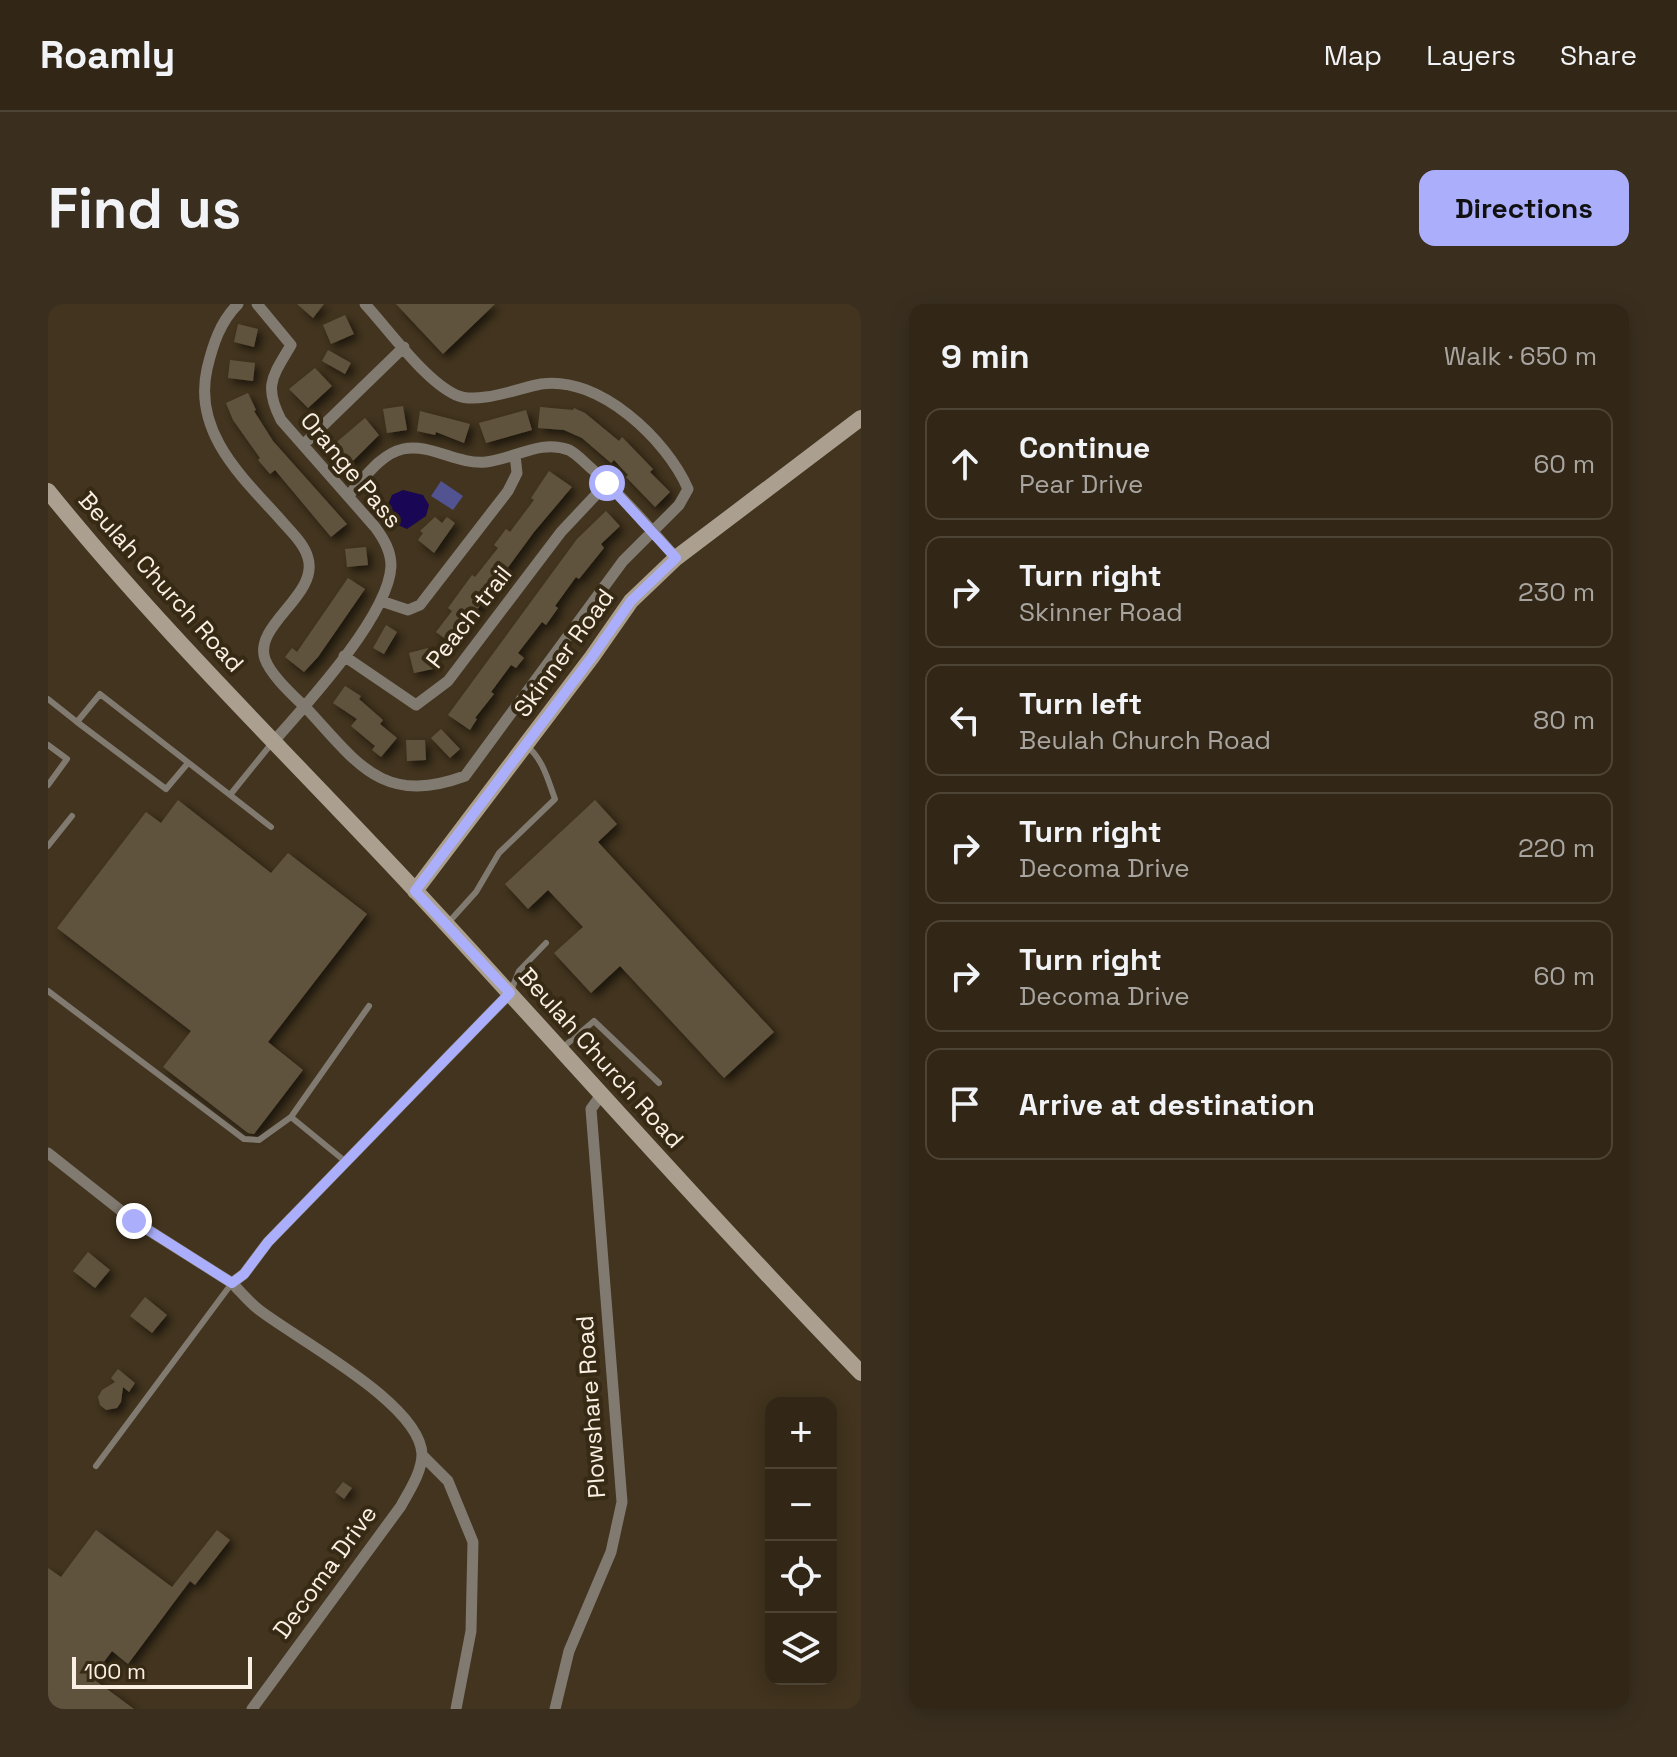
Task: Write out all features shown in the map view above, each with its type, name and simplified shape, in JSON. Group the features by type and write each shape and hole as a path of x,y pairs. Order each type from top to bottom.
{"street":[{"path":"238,304 227,315 213,344 203,397 207,419 223,449 248,483 303,545 309,560 309,576 265,640 264,659 285,687 374,777 411,787 443,784 465,776 623,561 679,505 688,489 679,468 637,422 590,391 568,385 545,384 491,396 468,398 457,395 431,377 365,304"},
{"name":"Orange Pass","path":"257,304 291,345 271,382 272,402 281,420 387,544 391,566 386,594 344,656 274,741"},
{"path":"303,445 404,347"},
{"name":"Skinner Road","path":"415,891 526,746 631,601 676,558 861,418"},
{"path":"348,496 376,466 403,449 421,448 459,460 484,462 538,447 555,447 572,451 607,483 676,558"},
{"path":"381,601 408,610 420,605 508,491 517,473 515,455"},
{"name":"Peach trail","path":"344,656 416,705 431,696 448,681 561,532 607,483"},
{"name":"Beulah Church Road","path":"48,491 136,595 861,1373"},
{"path":"232,1283 244,1274 268,1242 510,993"},
{"name":"Plowshare Road","path":"555,1709 569,1651 611,1552 622,1502 591,1109 601,1095"},
{"path":"48,1153 134,1221 232,1283 258,1309 375,1389 417,1436 422,1455 448,1481 473,1542 471,1631 456,1709"},
{"name":"Decoma Drive","path":"252,1709 401,1506 416,1477 422,1455"}],"lane":[{"path":"77,722 100,694 271,827"},
{"path":"48,699 166,789 188,763"},
{"path":"230,795 274,741"},
{"path":"48,745 67,759 48,785"},
{"path":"446,926 476,892 499,853 555,799 544,769 535,753 526,746"},
{"path":"48,846 72,816"},
{"path":"510,993 519,971 546,943"},
{"path":"48,991 244,1139 259,1140 291,1117 369,1006"},
{"path":"561,1049 594,1021 659,1083"},
{"path":"291,1117 346,1162"},
{"path":"96,1466 232,1283"}],"shaded area":[{"path":"441,481 463,496 453,510 431,496"},
{"path":"403,490 423,495 429,505 426,516 407,529 396,524 387,507 392,495"}],"building":[{"path":"297,304 324,304 313,318"},
{"path":"396,304 495,304 443,354"},
{"path":"345,315 354,334 331,344 323,325"},
{"path":"238,324 258,329 254,347 234,342"},
{"path":"328,350 351,363 345,374 322,361"},
{"path":"230,360 255,363 253,381 228,378"},
{"path":"315,368 332,386 308,408 289,389"},
{"path":"248,393 254,411 273,441 347,524 331,537 275,470 270,474 258,460 260,458 233,420 226,403"},
{"path":"403,406 407,430 387,433 383,409"},
{"path":"540,407 574,408 585,413 619,441 622,437 670,492 655,507 614,460 611,463 582,438 564,430 538,428"},
{"path":"526,410 532,430 486,443 479,423"},
{"path":"420,411 470,424 464,443 436,432 435,435 417,431"},
{"path":"365,418 379,435 349,465 332,446"},
{"path":"549,471 572,487 534,532 452,644 436,632 452,611 448,608 472,575 475,577 498,548 494,545 506,529 510,532 534,500 531,498"},
{"path":"606,511 620,526 601,544 604,548 579,579 576,577 555,606 558,608 546,625 542,622 518,653 524,658 516,668 511,665 491,692 494,694 475,718 470,730 448,715 577,539"},
{"path":"435,517 442,523 447,517 455,523 434,553 418,540 423,533 420,531"},
{"path":"366,547 368,565 347,567 345,549"},
{"path":"348,578 365,589 304,672 285,657 292,648 297,652"},
{"path":"386,625 397,632 384,654 373,648"},
{"path":"428,648 433,669 414,673 409,653"},
{"path":"345,686 361,696 359,699 383,720 380,724 397,738 381,757 372,750 375,746 351,726 357,719 333,703"},
{"path":"441,729 460,749 450,758 431,738"},
{"path":"406,740 425,740 426,760 407,761"},
{"path":"178,800 271,873 288,853 367,914 268,1042 303,1070 254,1134 248,1133 163,1067 191,1031 57,928 146,812 161,823"},
{"path":"595,800 617,824 598,842 774,1032 724,1078 620,966 591,993 554,953 583,927 548,890 528,909 505,884"},
{"path":"88,1252 110,1270 95,1288 73,1271"},
{"path":"145,1297 167,1315 152,1333 130,1316"},
{"path":"118,1369 135,1383 129,1392 123,1387 117,1408 106,1410 100,1405 98,1397 102,1390 115,1382 111,1378"},
{"path":"343,1482 352,1488 344,1499 335,1492"},
{"path":"96,1530 172,1587 217,1530 230,1540 195,1585 190,1581 128,1664 112,1651 92,1678 134,1709 48,1709 48,1568 61,1577"}],"route":[{"path":"134,1221 232,1283 244,1274 268,1242 510,993 415,891 631,601 676,558 607,483"}]}
